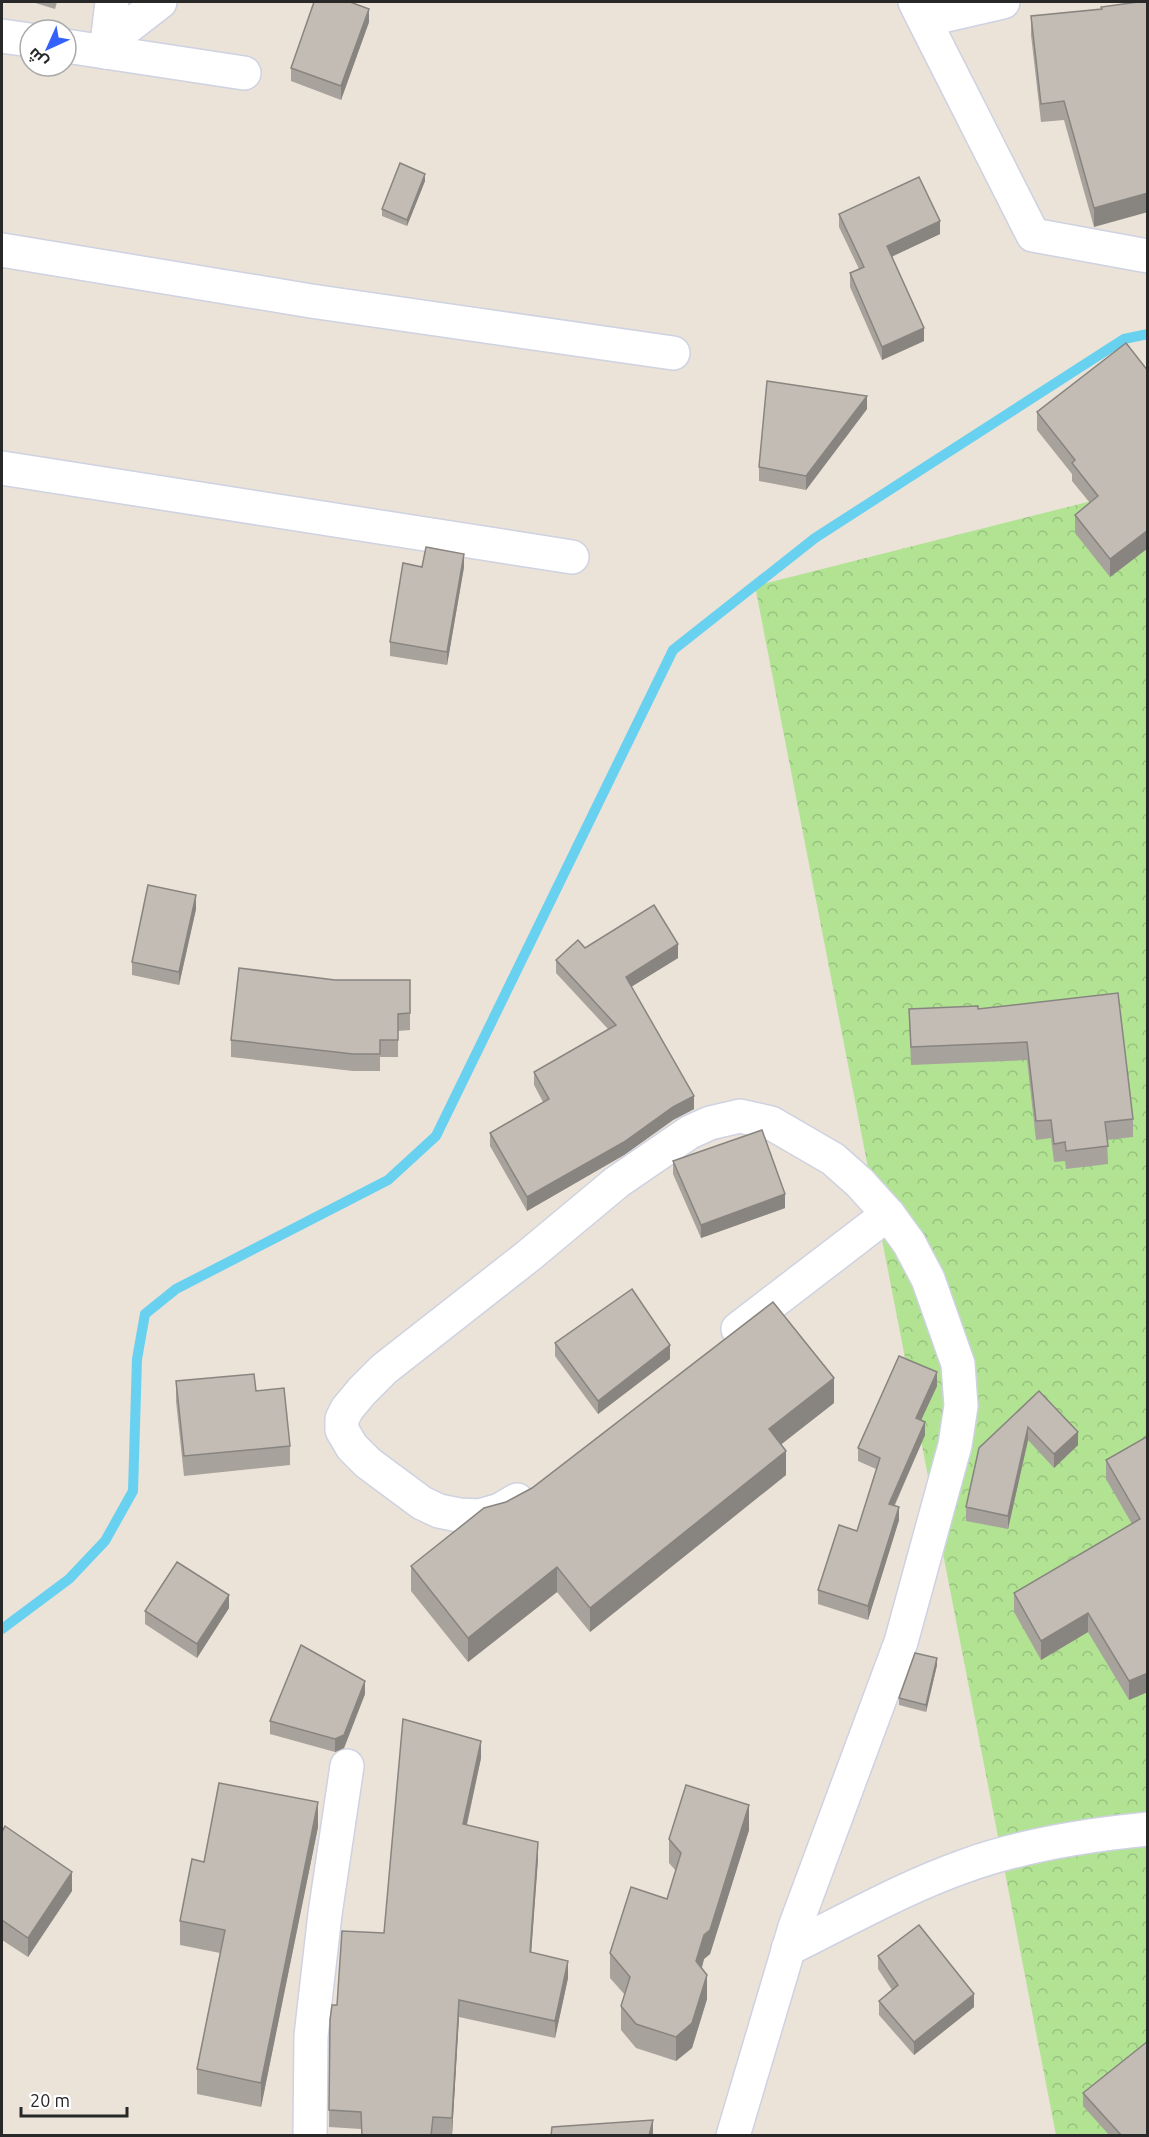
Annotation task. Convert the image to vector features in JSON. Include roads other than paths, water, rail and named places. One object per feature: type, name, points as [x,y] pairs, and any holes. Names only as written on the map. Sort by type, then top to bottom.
[{"type":"street","points":[[106,48],[112,2]]},
{"type":"street","points":[[106,48],[160,2]]},
{"type":"street","points":[[1003,2],[920,11],[1033,235],[1148,256]]},
{"type":"street","points":[[2,36],[18,38]]},
{"type":"street","points":[[78,47],[106,48],[244,73]]},
{"type":"street","points":[[2,250],[323,303],[673,353]]},
{"type":"street","points":[[2,468],[572,557]]},
{"type":"street","points":[[540,1483],[521,1498],[500,1510],[479,1516],[439,1511],[414,1498],[360,1455],[352,1447],[342,1430],[342,1419],[362,1391],[384,1369],[527,1257],[617,1182],[690,1132],[710,1123],[740,1116],[771,1123],[833,1159],[860,1183],[888,1214],[909,1243],[923,1270],[958,1364],[961,1406],[955,1445],[900,1642],[788,1949],[733,2136]]},
{"type":"street","points":[[718,1345],[888,1214]]},
{"type":"street","points":[[310,2136],[311,2037],[325,1914],[347,1766]]},
{"type":"street","points":[[788,1949],[927,1881],[965,1866],[1052,1842],[1148,1829]]},
{"type":"waterway","points":[[2,1629],[69,1579],[105,1541],[133,1491],[137,1359],[145,1314],[176,1289],[388,1180],[436,1136],[673,650],[815,538],[1124,339],[1148,334]]}]
